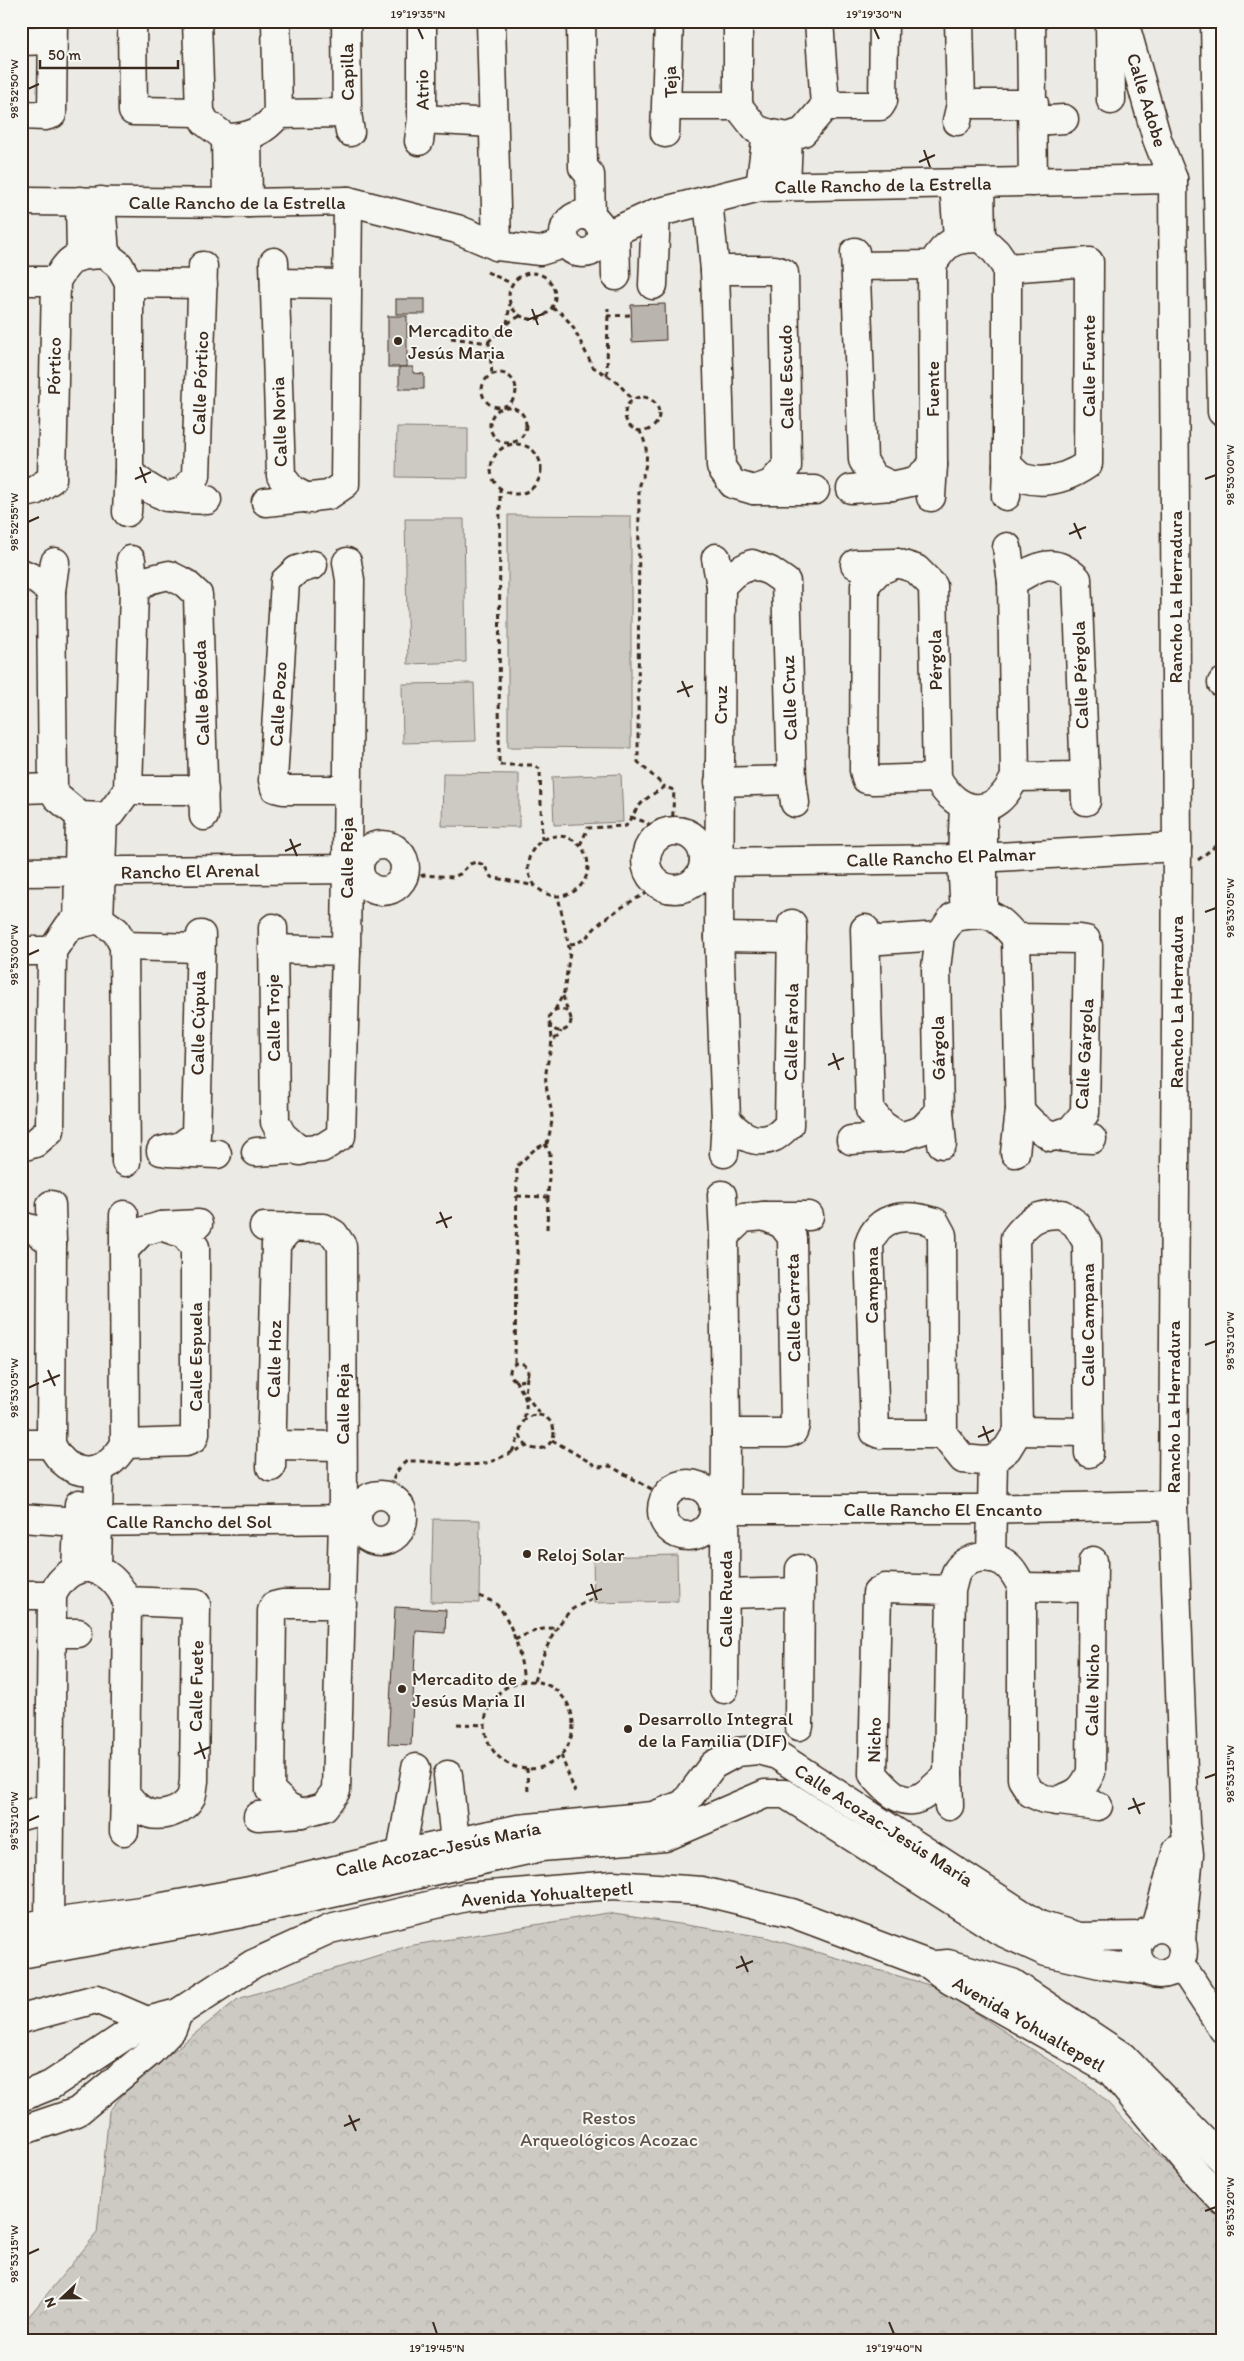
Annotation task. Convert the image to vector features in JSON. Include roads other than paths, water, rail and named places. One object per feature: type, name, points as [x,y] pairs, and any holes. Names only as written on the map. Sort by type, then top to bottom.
[{"type":"street","points":[[132,21],[133,111],[200,112]]},
{"type":"street","points":[[197,21],[200,112],[205,122],[237,137],[270,124],[278,114],[276,21]]},
{"type":"street","name":"Capilla","points":[[278,114],[349,122],[346,21]]},
{"type":"street","name":"Atrio","points":[[422,21],[420,130],[492,123]]},
{"type":"street","points":[[491,21],[492,123],[497,246]]},
{"type":"street","points":[[581,21],[582,167],[574,176],[589,230],[616,276]]},
{"type":"street","name":"Teja","points":[[670,21],[668,106],[738,106]]},
{"type":"street","points":[[738,21],[738,106],[756,129],[777,135],[803,132],[824,106],[819,21]]},
{"type":"street","points":[[824,106],[880,106],[883,101],[884,21]]},
{"type":"street","points":[[959,21],[959,113],[1034,112],[1064,119]]},
{"type":"street","points":[[1031,21],[1034,112],[1033,182]]},
{"type":"street","name":"Calle Adobe","points":[[1110,21],[1111,100]]},
{"type":"street","name":"Calle Adobe","points":[[1124,21],[1158,138],[1173,179]]},
{"type":"street","points":[[1215,21],[1220,134],[1222,412]]},
{"type":"street","points":[[21,41],[52,31],[52,114],[45,116],[21,115]]},
{"type":"street","points":[[665,132],[668,106]]},
{"type":"street","points":[[773,187],[777,135]]},
{"type":"street","points":[[237,137],[238,203]]},
{"type":"street","name":"Calle Rancho de la Estrella","points":[[21,201],[348,202],[457,229],[497,246],[540,251],[589,230],[708,200],[773,187],[1173,179]]},
{"type":"street","name":"Rancho La Herradura","points":[[1173,179],[1177,847],[1173,1505],[1185,1824],[1189,1854],[1181,1940]]},
{"type":"street","points":[[967,183],[969,238]]},
{"type":"street","points":[[708,200],[715,270],[721,468],[719,498]]},
{"type":"street","points":[[90,201],[93,254]]},
{"type":"street","points":[[266,502],[309,499],[329,495],[345,484],[337,426],[347,284],[348,202]]},
{"type":"street","points":[[653,285],[656,214]]},
{"type":"street","points":[[892,486],[873,477],[863,460],[856,259],[932,265],[939,253],[969,238]]},
{"type":"street","points":[[969,238],[996,252],[1007,268],[1008,465],[1006,496]]},
{"type":"street","points":[[21,281],[56,281],[66,263],[93,254],[119,265],[129,282],[119,313],[157,456],[145,487],[166,497],[207,500]]},
{"type":"street","name":"Calle Fuente","points":[[1007,268],[1089,262],[1088,464],[1072,474],[1050,481],[1022,478],[1008,465]]},
{"type":"street","name":"Fuente","points":[[932,265],[933,465]]},
{"type":"street","name":"Calle Escudo","points":[[715,270],[775,270],[784,273],[787,466],[771,484],[754,490]]},
{"type":"street","name":"Calle Noria","points":[[309,499],[292,490],[281,476],[285,425],[274,272],[347,284]]},
{"type":"street","name":"Calle Pórtico","points":[[129,282],[203,275],[157,456],[196,476],[184,491],[166,497]]},
{"type":"street","name":"Pórtico","points":[[21,494],[34,491],[48,473],[66,311],[56,281]]},
{"type":"street","points":[[127,512],[157,456]]},
{"type":"street","points":[[850,489],[892,486],[915,481],[933,465]]},
{"type":"street","points":[[931,497],[933,465]]},
{"type":"street","points":[[721,468],[733,484],[754,490],[814,490]]},
{"type":"street","points":[[1050,481],[1099,480]]},
{"type":"street","points":[[897,563],[878,571],[865,585],[864,770],[866,779],[938,778],[952,799],[973,808],[999,801],[1009,790],[1015,777],[1012,582],[1007,547]]},
{"type":"street","points":[[716,558],[721,586]]},
{"type":"street","points":[[128,790],[120,759],[134,591],[131,560]]},
{"type":"street","points":[[54,562],[51,590],[44,620],[63,761],[53,788],[57,797],[92,816],[111,812],[128,790]]},
{"type":"street","points":[[855,564],[897,563]]},
{"type":"street","name":"Pérgola","points":[[897,563],[932,574],[938,778]]},
{"type":"street","points":[[1012,582],[1033,570],[1052,564],[1066,568],[1094,566]]},
{"type":"street","points":[[281,565],[313,565]]},
{"type":"street","name":"Calle Reja","points":[[300,1151],[322,1148],[341,1136],[334,1082],[353,869],[346,790],[349,571],[313,565]]},
{"type":"street","name":"Calle Pozo","points":[[313,565],[297,570],[285,581],[275,788],[283,790],[346,790]]},
{"type":"street","points":[[721,586],[733,574],[761,567],[797,567]]},
{"type":"street","name":"Calle Cruz","points":[[719,782],[793,792],[786,582],[761,567]]},
{"type":"street","name":"Calle Pérgola","points":[[1015,777],[1085,789],[1077,579],[1066,568]]},
{"type":"street","points":[[21,573],[37,580],[51,590]]},
{"type":"street","name":"Calle Bóveda","points":[[134,591],[148,580],[168,575],[184,583],[198,595],[204,790]]},
{"type":"street","name":"Cruz","points":[[712,861],[719,782],[721,586]]},
{"type":"street","points":[[21,789],[53,788]]},
{"type":"street","points":[[128,790],[204,790],[204,816]]},
{"type":"street","points":[[973,808],[974,914]]},
{"type":"street","points":[[89,921],[92,816]]},
{"type":"street","points":[[712,861],[691,885],[681,889],[671,889],[662,886],[654,880],[646,863],[647,854],[663,837],[682,832],[697,841],[712,861],[731,1070],[724,1153]]},
{"type":"street","points":[[353,869],[369,849],[384,845],[392,847],[403,857],[405,872],[403,879]]},
{"type":"street","name":"Calle Rancho El Palmar","points":[[712,861],[972,858],[1177,847]]},
{"type":"street","name":"Rancho El Arenal","points":[[21,872],[353,869]]},
{"type":"street","points":[[900,1137],[882,1125],[870,1110],[866,935],[940,936],[953,917],[974,914],[994,916],[1009,955],[1020,1110],[1015,1153]]},
{"type":"street","points":[[52,951],[69,926],[89,921],[116,931],[124,946],[116,980],[133,1109],[127,1135],[126,1162]]},
{"type":"street","name":"Calle Farola","points":[[719,937],[792,931],[784,1071],[789,1125],[774,1137],[755,1139],[738,1134],[726,1119]]},
{"type":"street","name":"Gárgola","points":[[939,1112],[945,967],[940,936]]},
{"type":"street","name":"Calle Troje","points":[[300,1151],[282,1135],[275,1122],[284,1077],[273,938],[346,951]]},
{"type":"street","name":"Calle Gárgola","points":[[1009,955],[1080,938],[1086,940],[1085,1113],[1071,1130],[1051,1137]]},
{"type":"street","name":"Calle Cúpula","points":[[124,946],[200,942],[190,1108],[196,1135],[181,1146],[161,1151]]},
{"type":"street","points":[[21,951],[52,951]]},
{"type":"street","points":[[21,1147],[35,1143],[45,1125],[61,982],[52,951]]},
{"type":"street","points":[[1020,1110],[1032,1126],[1051,1137],[1092,1139]]},
{"type":"street","points":[[852,1140],[900,1137],[922,1130],[939,1112]]},
{"type":"street","points":[[939,1112],[942,1144]]},
{"type":"street","points":[[127,1135],[143,1146],[161,1151],[217,1154]]},
{"type":"street","points":[[256,1152],[300,1151]]},
{"type":"street","points":[[722,1195],[726,1433]]},
{"type":"street","points":[[51,1205],[52,1243],[44,1270],[50,1444],[64,1464],[90,1471],[119,1454],[124,1444],[130,1263],[124,1215]]},
{"type":"street","points":[[863,1213],[920,1218],[935,1222],[942,1235],[943,1434],[963,1458],[983,1461],[1008,1449],[1018,1432]]},
{"type":"street","name":"Calle Campana","points":[[1062,1214],[1076,1224],[1087,1242],[1089,1443],[1018,1432],[1013,1226],[1038,1216],[1062,1214]]},
{"type":"street","name":"Calle Carreta","points":[[726,1433],[793,1431],[792,1237],[782,1224],[764,1216]]},
{"type":"street","points":[[724,1236],[743,1218],[809,1216]]},
{"type":"street","name":"Campana","points":[[901,1217],[885,1222],[874,1231],[869,1244],[875,1432],[880,1434],[943,1434]]},
{"type":"street","points":[[130,1263],[141,1232],[161,1226],[198,1224]]},
{"type":"street","points":[[21,1226],[40,1233],[52,1243]]},
{"type":"street","name":"Calle Espuela","points":[[124,1444],[186,1442],[193,1440],[188,1269],[195,1247],[184,1234],[161,1226]]},
{"type":"street","points":[[264,1227],[300,1227]]},
{"type":"street","name":"Calle Reja","points":[[258,1816],[302,1813],[324,1807],[336,1791],[328,1771],[350,1520],[342,1446],[342,1246],[334,1234],[324,1228],[300,1227]]},
{"type":"street","name":"Calle Hoz","points":[[300,1227],[276,1244],[272,1456],[342,1446]]},
{"type":"street","name":"Calle Rueda","points":[[724,1689],[725,1594],[719,1509],[726,1433]]},
{"type":"street","points":[[21,1444],[50,1444]]},
{"type":"street","points":[[983,1461],[983,1558]]},
{"type":"street","points":[[86,1570],[90,1471]]},
{"type":"street","points":[[680,1486],[697,1486],[711,1498],[719,1509],[707,1528],[701,1533],[685,1536],[671,1530],[666,1523],[663,1506],[666,1497],[680,1486]]},
{"type":"street","points":[[382,1496],[389,1497],[400,1508],[403,1515],[399,1531],[394,1537],[379,1542],[371,1540],[350,1520],[368,1498],[382,1496]]},
{"type":"street","name":"Calle Rancho El Encanto","points":[[719,1509],[982,1509],[1173,1505]]},
{"type":"street","name":"Calle Rancho del Sol","points":[[21,1518],[88,1522],[350,1520]]},
{"type":"street","points":[[949,1806],[951,1590],[956,1572],[983,1558],[1003,1561],[1012,1570],[1022,1587],[1023,1811]]},
{"type":"street","name":"Calle Nicho","points":[[1056,1801],[1073,1795],[1084,1787],[1090,1772],[1093,1561]]},
{"type":"street","points":[[52,1595],[65,1576],[86,1570],[106,1574],[120,1586],[127,1601],[117,1634],[131,1781],[124,1831]]},
{"type":"street","points":[[725,1594],[800,1580],[799,1726]]},
{"type":"street","points":[[1022,1587],[1093,1588]]},
{"type":"street","name":"Nicho","points":[[948,1774],[931,1792],[918,1800],[905,1801],[888,1792],[873,1774],[877,1593],[885,1588],[951,1590]]},
{"type":"street","points":[[21,1595],[52,1595]]},
{"type":"street","points":[[49,1924],[50,1808],[40,1776],[65,1633],[52,1595]]},
{"type":"street","name":"Calle Fuete","points":[[127,1601],[196,1604],[186,1767],[191,1796],[184,1806],[165,1814]]},
{"type":"street","points":[[302,1813],[288,1807],[270,1790],[278,1774],[272,1611],[274,1606],[342,1604]]},
{"type":"street","name":"Calle Acozac-Jesús María","points":[[21,1927],[237,1914],[402,1865],[455,1842],[518,1828],[653,1816],[684,1804],[712,1765],[737,1752],[758,1750],[776,1755],[1039,1925],[1079,1936],[1149,1932]]},
{"type":"street","points":[[402,1865],[416,1768]]},
{"type":"street","points":[[448,1775],[455,1842]]},
{"type":"street","points":[[1022,1779],[1031,1793],[1044,1799],[1098,1806]]},
{"type":"street","points":[[131,1781],[144,1812],[200,1820]]},
{"type":"street","name":"Calle Acozac-Jesús María","points":[[402,1865],[541,1847],[665,1837],[765,1794],[785,1794],[1000,1931],[1046,1952],[1104,1965],[1161,1970]]},
{"type":"street","points":[[834,1826],[849,1802]]},
{"type":"street","points":[[21,1816],[50,1808]]},
{"type":"street","name":"Rancho La Herradura","points":[[1149,1932],[1185,1824]]},
{"type":"street","name":"Avenida Yohualtepetl","points":[[21,2097],[51,2085],[92,2060],[147,2021],[178,2013],[254,1964],[330,1929],[466,1897],[614,1885],[702,1891],[792,1913],[930,1965],[950,1980],[1117,2064],[1223,2160]]},
{"type":"street","name":"Calle Acozac-Jesús María","points":[[21,1954],[142,1921]]},
{"type":"street","points":[[1161,1970],[1182,1959],[1184,1951],[1181,1940],[1176,1933],[1166,1928],[1149,1932],[1137,1952],[1139,1960],[1161,1970],[1187,1974],[1223,2029]]},
{"type":"street","points":[[21,2019],[96,1998],[147,2021]]},
{"type":"street","name":"Avenida Yohualtepetl","points":[[21,2131],[77,2112],[150,2052],[172,2029],[178,2013]]},
{"type":"street","points":[[92,2060],[112,2083]]},
{"type":"street","name":"Avenida Yohualtepetl","points":[[1117,2064],[1198,2175],[1223,2201]]},
{"type":"place","name":"Mercadito de Jesús Maria","points":[[398,341]]},
{"type":"place","name":"Reloj Solar","points":[[527,1554]]},
{"type":"place","name":"Mercadito de Jesús Maria II","points":[[402,1689]]},
{"type":"place","name":"Desarrollo Integral de la Familia (DIF)","points":[[628,1729]]},
{"type":"park label","name":"Restos Arqueológicos Acozac","points":[[609,2128]]}]
